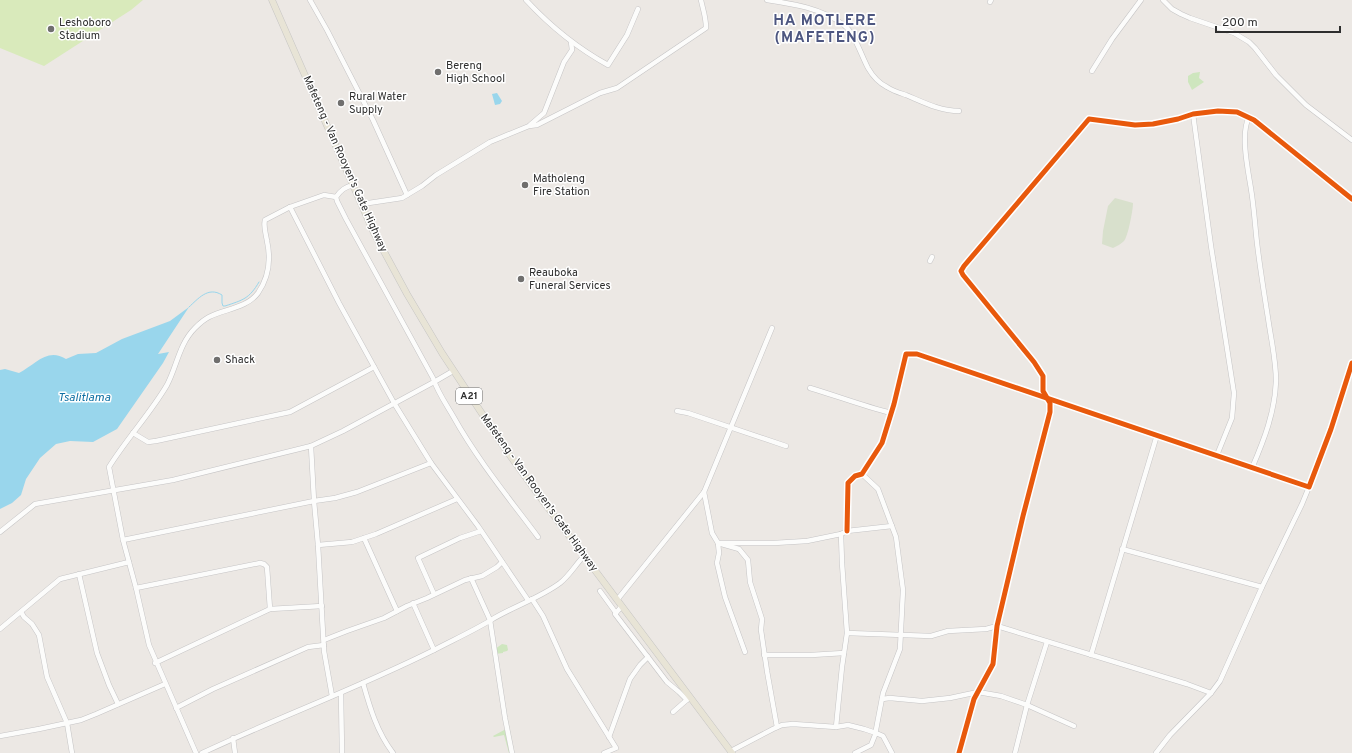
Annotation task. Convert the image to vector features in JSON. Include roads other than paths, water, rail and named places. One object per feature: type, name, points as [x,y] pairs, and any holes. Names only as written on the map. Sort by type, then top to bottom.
[{"type":"main road","name":"Mafeteng - Van Rooyen's Gate Highway","points":[[272,0],[374,234],[407,294],[453,371],[506,450],[622,606],[688,699],[731,752]]},
{"type":"street","points":[[310,0],[373,120],[407,195]]},
{"type":"street","points":[[526,0],[542,18],[571,42],[608,66],[627,35],[638,9]]},
{"type":"street","points":[[362,204],[402,198],[490,142],[529,126],[536,125],[600,93],[617,88],[706,28],[706,18],[703,12],[702,0]]},
{"type":"street","points":[[767,0],[798,5],[823,12],[850,31],[865,59],[868,68],[886,87],[935,107],[959,111]]},
{"type":"street","points":[[1092,71],[1112,39],[1141,0]]},
{"type":"street","points":[[1163,0],[1172,9],[1185,16],[1234,33],[1249,42],[1276,74],[1311,110],[1352,140]]},
{"type":"street","points":[[529,126],[544,113],[564,62],[572,50],[571,42]]},
{"type":"street","points":[[960,753],[974,699],[993,664],[997,626],[1022,516],[1050,412],[1050,403],[1043,391],[1043,376],[1034,362],[963,275],[962,271],[1089,119],[1136,125],[1178,119],[1193,114],[1218,111],[1237,112],[1249,117],[1266,129],[1352,199]]},
{"type":"street","points":[[1193,114],[1212,253],[1234,393],[1232,418],[1217,455]]},
{"type":"street","points":[[1249,117],[1246,122],[1246,158],[1273,346],[1276,380],[1275,396],[1266,434],[1252,468]]},
{"type":"street","points":[[336,197],[346,186],[353,185]]},
{"type":"street","points":[[196,753],[148,646],[136,588],[123,540],[109,467],[167,384],[185,340],[195,328],[208,317],[248,303],[258,293],[269,266],[270,254],[264,222],[270,217],[290,207],[324,196],[336,197]]},
{"type":"street","points":[[336,197],[346,219],[468,443],[538,537]]},
{"type":"street","points":[[290,207],[339,304],[394,403],[430,463],[543,616],[567,669],[616,748],[614,751],[604,753]]},
{"type":"street","points":[[617,600],[704,492],[772,328]]},
{"type":"street","points":[[847,531],[848,483],[855,476],[862,474],[882,443],[894,404],[906,354],[917,354],[1309,487]]},
{"type":"street","points":[[1156,753],[1170,735],[1211,693],[1220,681],[1262,587],[1302,504],[1331,429],[1352,363]]},
{"type":"street","points":[[133,433],[148,442],[156,442],[290,412],[374,367]]},
{"type":"street","points":[[0,532],[35,504],[173,480],[311,446],[343,431],[453,371]]},
{"type":"street","points":[[810,388],[866,407],[891,413]]},
{"type":"street","points":[[677,411],[688,413],[786,446]]},
{"type":"street","points":[[1091,655],[1157,435]]},
{"type":"street","points":[[311,446],[324,643],[332,696]]},
{"type":"street","points":[[123,540],[335,498],[357,492],[430,463]]},
{"type":"street","points":[[855,753],[871,745],[876,732],[882,699],[900,649],[903,590],[896,537],[878,489],[862,474]]},
{"type":"street","points":[[704,492],[712,533],[718,543],[719,553],[717,563],[725,597],[745,652]]},
{"type":"street","points":[[318,545],[352,542],[457,499]]},
{"type":"street","points":[[718,543],[774,543],[807,541],[841,534],[847,531],[892,526]]},
{"type":"street","points":[[434,594],[418,558],[460,538],[481,531]]},
{"type":"street","points":[[836,727],[847,633],[841,534]]},
{"type":"street","points":[[364,538],[397,611]]},
{"type":"street","points":[[718,543],[739,549],[748,560],[750,582],[762,618],[761,630],[764,656],[777,727]]},
{"type":"street","points":[[1122,549],[1262,587]]},
{"type":"street","points":[[202,753],[233,738],[341,693],[434,650],[560,583],[584,556]]},
{"type":"street","points":[[0,629],[60,579],[129,562]]},
{"type":"street","points":[[176,708],[213,689],[308,647],[324,643],[347,631],[384,618],[413,603],[465,580],[482,576],[502,562]]},
{"type":"street","points":[[136,588],[260,563],[267,567],[270,609]]},
{"type":"street","points":[[79,574],[97,653],[118,704]]},
{"type":"street","points":[[471,578],[490,620],[512,753]]},
{"type":"street","points":[[600,591],[616,613],[615,614],[667,682],[688,699],[673,712]]},
{"type":"street","points":[[413,603],[434,650]]},
{"type":"street","points":[[155,662],[270,609],[322,606]]},
{"type":"street","points":[[616,613],[622,606]]},
{"type":"street","points":[[21,612],[32,624],[39,635],[47,677],[68,723],[72,753]]},
{"type":"street","points":[[847,633],[931,636],[948,630],[986,629],[997,626],[1187,684],[1211,693]]},
{"type":"street","points":[[1015,753],[1027,705],[1047,642]]},
{"type":"street","points":[[764,656],[844,653]]},
{"type":"street","points":[[609,737],[630,679],[633,673],[648,657]]},
{"type":"street","points":[[363,683],[374,722],[385,743],[393,753]]},
{"type":"street","points":[[0,736],[68,723],[96,714],[165,684]]},
{"type":"street","points":[[882,699],[890,698],[922,701],[950,698],[978,692],[1001,696],[1027,705],[1074,726]]},
{"type":"street","points":[[341,693],[342,753]]},
{"type":"street","points":[[731,752],[777,727],[793,724],[836,727],[848,725],[876,732],[883,736],[892,753]]},
{"type":"street","points":[[233,738],[235,753]]},
{"type":"water","points":[[497,93],[502,101],[500,104],[495,105],[492,94]]},
{"type":"water","name":"Tsalitlama","points":[[189,307],[158,354],[169,352],[163,363],[117,429],[93,442],[70,441],[56,444],[40,458],[26,479],[21,495],[12,503],[0,509],[0,370],[5,369],[19,373],[41,358],[47,356],[53,355],[66,359],[78,354],[96,353],[122,339],[170,321]]},
{"type":"waterway","points":[[189,307],[200,297],[212,292],[222,295],[222,303],[223,306],[225,306],[245,298],[252,292],[259,282]]},
{"type":"place","name":"Leshoboro Stadium","points":[[51,29]]},
{"type":"place","name":"Bereng High School","points":[[438,72]]},
{"type":"place","name":"Rural Water Supply","points":[[341,103]]},
{"type":"place","name":"Matholeng Fire Station","points":[[525,185]]},
{"type":"place","name":"Reauboka Funeral Services","points":[[521,279]]},
{"type":"place","name":"Shack","points":[[217,360]]},
{"type":"district","name":"HA MOTLERE (MAFETENG)","points":[[825,30]]}]
